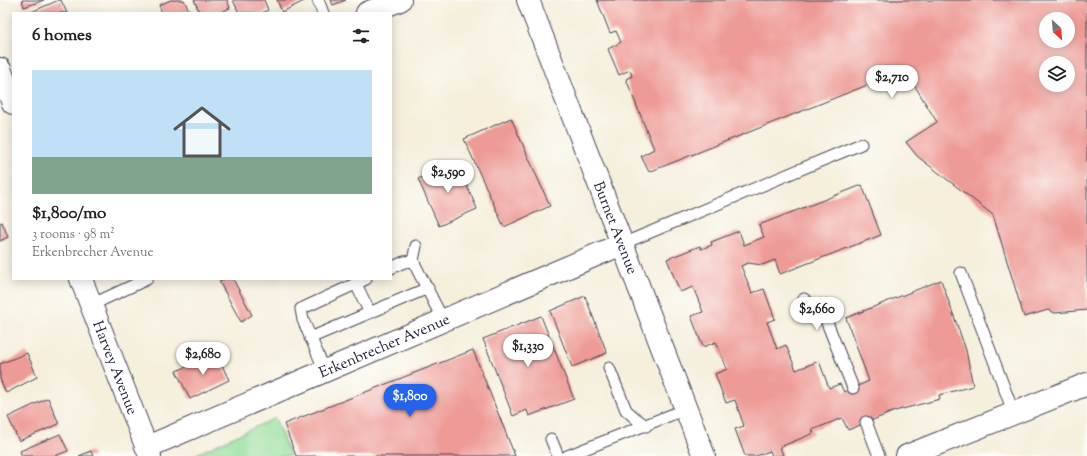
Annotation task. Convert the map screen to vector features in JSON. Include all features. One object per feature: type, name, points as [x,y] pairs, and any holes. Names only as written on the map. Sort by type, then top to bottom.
[{"type":"street","points":[[370,12],[400,0]]},
{"type":"street","name":"Burnet Avenue","points":[[528,0],[704,456]]},
{"type":"street","points":[[0,69],[12,100]]},
{"type":"street","name":"Erkenbrecher Avenue","points":[[148,451],[325,371],[622,244]]},
{"type":"street","name":"Harvey Avenue","points":[[81,280],[148,451]]},
{"type":"street","points":[[907,456],[1087,384]]},
{"type":"lane","points":[[318,0],[323,12]]},
{"type":"lane","points":[[622,244],[861,144]]},
{"type":"lane","points":[[416,246],[413,261],[443,320]]},
{"type":"lane","points":[[392,268],[404,262],[413,261]]},
{"type":"lane","points":[[961,272],[1014,414]]},
{"type":"lane","points":[[91,305],[145,280]]},
{"type":"lane","points":[[325,371],[302,320],[301,309],[364,280]]},
{"type":"lane","points":[[356,284],[370,313]]},
{"type":"lane","points":[[310,338],[428,288]]},
{"type":"lane","points":[[804,298],[824,315],[853,388]]},
{"type":"lane","points":[[609,368],[626,410],[646,426]]},
{"type":"lane","points":[[567,456],[686,409]]},
{"type":"lane","points":[[866,422],[879,456]]},
{"type":"lane","points":[[551,439],[558,456]]},
{"type":"green space","points":[[275,418],[290,456],[192,456]]},
{"type":"building","points":[[22,0],[44,0],[24,7]]},
{"type":"building","points":[[61,0],[67,12],[31,12]]},
{"type":"building","points":[[171,0],[184,0],[190,12],[162,12],[159,5]]},
{"type":"building","points":[[194,0],[227,0],[230,8],[221,12],[200,12]]},
{"type":"building","points":[[233,0],[264,0],[268,10],[264,12],[239,12]]},
{"type":"building","points":[[277,0],[306,0],[282,12]]},
{"type":"building","points":[[331,0],[346,0],[333,5]]},
{"type":"building","points":[[597,0],[1087,0],[1087,310],[1055,313],[1048,310],[1024,317],[993,215],[917,156],[906,142],[937,122],[905,70],[649,172],[641,156],[654,149],[626,79],[632,76],[630,70],[619,75],[608,49],[621,42],[616,31],[610,33]]},
{"type":"building","points":[[511,118],[550,206],[504,227],[464,139]]},
{"type":"building","points":[[457,162],[477,209],[439,226],[418,179]]},
{"type":"building","points":[[862,185],[881,235],[780,274],[775,260],[762,265],[748,263],[741,266],[752,293],[764,289],[775,319],[767,322],[777,349],[786,345],[796,370],[819,361],[829,388],[840,384],[844,392],[869,381],[846,318],[941,280],[966,350],[973,386],[939,395],[940,399],[895,411],[848,430],[842,418],[812,430],[814,433],[780,447],[783,455],[772,456],[770,451],[756,456],[745,456],[735,429],[744,426],[735,400],[726,403],[715,374],[727,369],[716,342],[703,347],[691,316],[703,312],[693,287],[680,292],[667,259],[700,246],[701,249],[712,245],[711,242],[739,231],[744,245],[764,237],[759,225]]},
{"type":"building","points":[[2,222],[8,237],[0,241],[0,223]]},
{"type":"building","points":[[234,280],[252,315],[241,322],[219,281]]},
{"type":"building","points":[[585,296],[607,353],[572,367],[550,311]]},
{"type":"building","points":[[541,316],[574,399],[529,416],[527,410],[513,416],[483,339]]},
{"type":"building","points":[[473,350],[515,456],[296,456],[284,424]]},
{"type":"building","points":[[27,353],[37,377],[6,393],[0,379],[0,364]]},
{"type":"building","points":[[217,355],[229,380],[190,399],[176,371]]},
{"type":"building","points":[[48,398],[59,424],[19,441],[8,417]]},
{"type":"building","points":[[60,434],[68,451],[55,456],[22,456],[20,451]]},
{"type":"building","points":[[91,451],[93,456],[79,456]]}]
